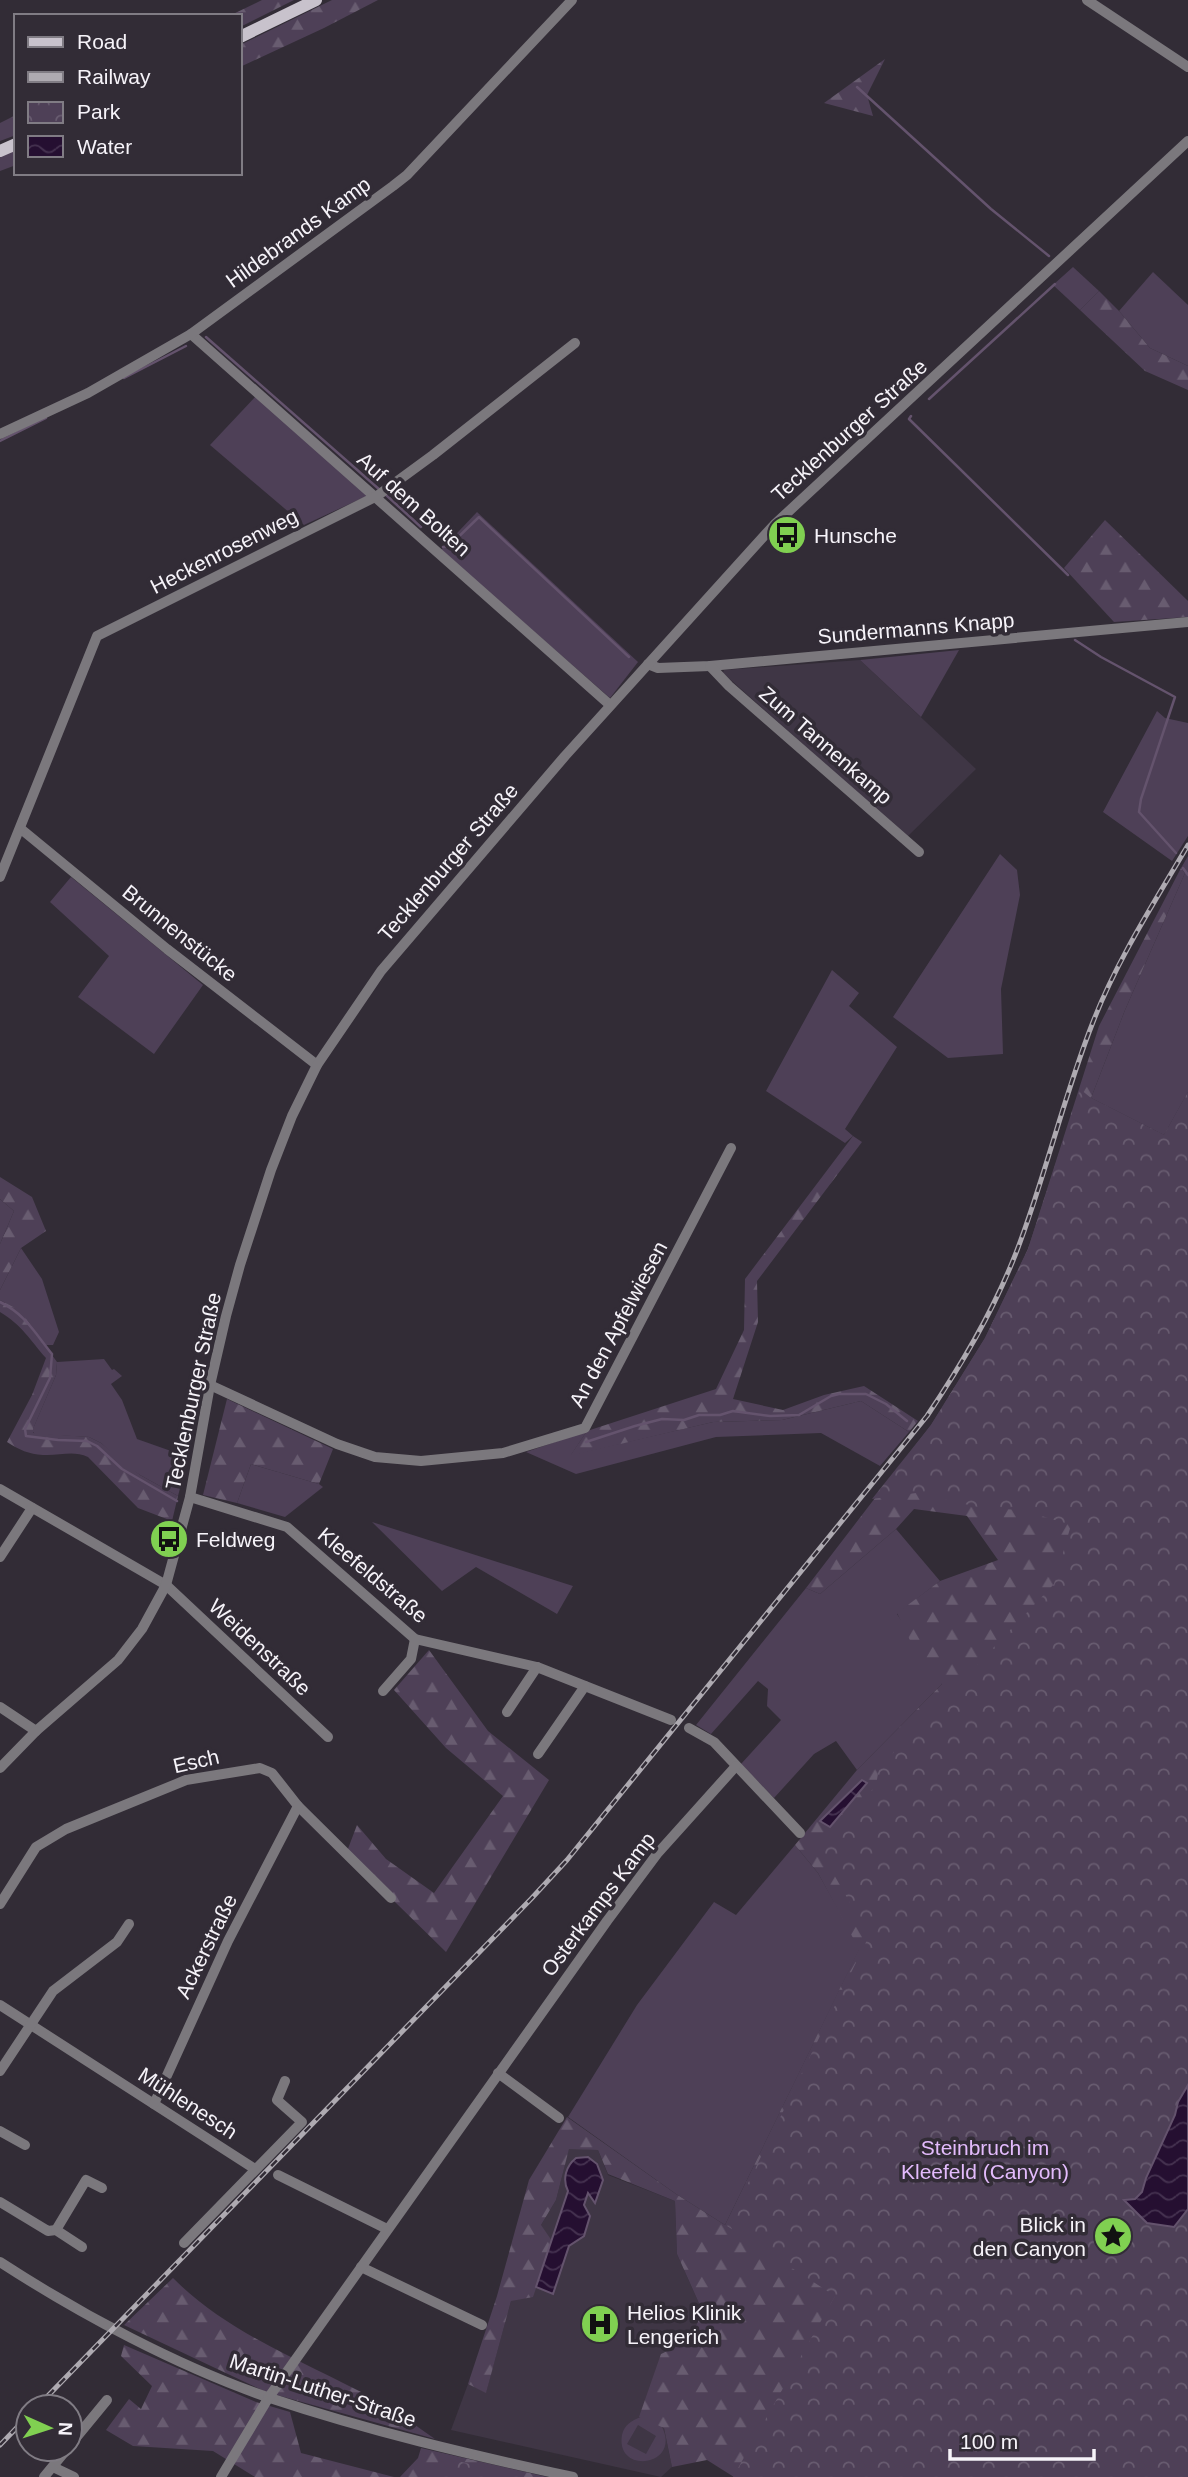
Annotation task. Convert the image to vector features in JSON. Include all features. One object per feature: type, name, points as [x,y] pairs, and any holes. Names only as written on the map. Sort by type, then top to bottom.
[{"type":"main road","points":[[242,36],[316,0]]},
{"type":"street","name":"Hildebrands Kamp","points":[[0,434],[88,393],[191,334],[407,175],[572,0]]},
{"type":"street","points":[[1088,0],[1188,67]]},
{"type":"street","name":"Tecklenburger Straße","points":[[0,1768],[36,1731],[118,1660],[142,1629],[166,1585],[190,1497],[210,1385],[240,1265],[267,1182],[292,1116],[317,1065],[381,971],[610,705],[774,525],[1188,141]]},
{"type":"street","name":"Auf dem Bolten","points":[[191,334],[610,705]]},
{"type":"street","name":"Heckenrosenweg","points":[[0,877],[97,636],[377,496],[575,343]]},
{"type":"street","name":"Sundermanns Knapp","points":[[648,664],[658,668],[710,666],[1188,622]]},
{"type":"street","name":"Zum Tannenkamp","points":[[710,666],[729,686],[919,852]]},
{"type":"street","name":"Brunnenstücke","points":[[21,829],[317,1065]]},
{"type":"street","name":"An den Apfelwiesen","points":[[210,1385],[337,1444],[375,1457],[421,1461],[503,1453],[585,1428],[731,1148]]},
{"type":"street","name":"Weidenstraße","points":[[0,1489],[166,1585],[328,1737]]},
{"type":"street","name":"Kleefeldstraße","points":[[190,1497],[287,1527],[415,1639],[537,1667],[671,1720]]},
{"type":"street","points":[[0,1557],[32,1508]]},
{"type":"street","points":[[383,1691],[411,1659],[415,1639]]},
{"type":"street","points":[[507,1712],[537,1667]]},
{"type":"street","points":[[538,1754],[585,1686]]},
{"type":"street","points":[[0,1707],[36,1731]]},
{"type":"street","points":[[690,1728],[714,1742],[800,1833]]},
{"type":"street","name":"Osterkamps Kamp","points":[[221,2477],[269,2397],[498,2073],[657,1854],[736,1766]]},
{"type":"street","name":"Esch","points":[[0,1904],[36,1847],[66,1829],[186,1780],[260,1768],[272,1773],[298,1806],[391,1898]]},
{"type":"street","name":"Ackerstraße","points":[[154,2104],[228,1941],[298,1806]]},
{"type":"street","points":[[0,2071],[53,1991],[117,1942],[129,1924]]},
{"type":"street","name":"Mühlenesch","points":[[0,2005],[255,2169]]},
{"type":"street","points":[[498,2073],[559,2118]]},
{"type":"street","points":[[184,2244],[302,2122],[277,2100],[285,2081]]},
{"type":"street","points":[[0,2131],[25,2145]]},
{"type":"street","points":[[278,2175],[387,2229]]},
{"type":"street","points":[[56,2230],[86,2180],[102,2188]]},
{"type":"street","points":[[0,2202],[48,2231],[56,2230],[82,2247]]},
{"type":"street","name":"Martin-Luther-Straße","points":[[0,2262],[161,2352],[269,2397],[447,2450],[573,2477]]},
{"type":"street","points":[[361,2267],[482,2325]]},
{"type":"street","points":[[84,2428],[107,2400]]},
{"type":"street","points":[[44,2477],[56,2463]]},
{"type":"street","points":[[53,2467],[74,2477]]},
{"type":"shaded area","points":[[860,660],[976,769],[907,837],[723,673],[724,670]]},
{"type":"shaded area","name":"Helios Klinik Lengerich","points":[[569,2148],[598,2150],[608,2175],[675,2201],[677,2254],[702,2310],[691,2339],[661,2354],[664,2428],[672,2467],[661,2477],[451,2430],[468,2384],[486,2392],[511,2301],[541,2225],[556,2200]]},
{"type":"green space","points":[[262,0],[294,0],[242,26],[242,14],[233,14]]},
{"type":"green space","points":[[332,0],[378,0],[242,66],[242,44]]},
{"type":"green space","points":[[885,59],[867,95],[873,116],[824,103]]},
{"type":"green space","points":[[14,116],[14,136],[0,141],[0,123]]},
{"type":"green space","points":[[14,150],[14,166],[0,171],[0,156]]},
{"type":"green space","points":[[1073,267],[1099,291],[1080,310],[1053,285]]},
{"type":"green space","points":[[1153,272],[1188,305],[1188,366],[1150,348],[1119,311]]},
{"type":"green space","points":[[1099,291],[1150,348],[1188,366],[1188,390],[1145,371],[1080,310]]},
{"type":"green space","points":[[256,396],[369,495],[304,525],[210,445]]},
{"type":"green space","points":[[477,512],[638,662],[610,698],[441,550]]},
{"type":"green space","points":[[1105,520],[1188,601],[1188,617],[1114,622],[1064,568]]},
{"type":"green space","points":[[959,650],[921,717],[860,660]]},
{"type":"green space","points":[[1157,711],[1165,718],[1188,723],[1188,836],[1172,861],[1103,812]]},
{"type":"green space","points":[[1000,854],[1017,870],[1020,895],[1001,989],[1003,1054],[948,1058],[893,1017]]},
{"type":"green space","points":[[1188,856],[1188,1092],[1164,1135],[1091,1098],[1125,1010],[1185,873],[1181,868]]},
{"type":"green space","name":"Steinbruch im Kleefeld (Canyon)","points":[[1181,868],[1185,873],[1125,1010],[1091,1098],[1164,1135],[1188,1092],[1188,2477],[838,2296],[734,2477],[707,2460],[672,2467],[664,2428],[639,2417],[661,2354],[691,2339],[702,2310],[677,2254],[675,2201],[608,2174],[598,2150],[569,2149],[556,2200],[541,2225],[552,2241],[533,2297],[511,2301],[486,2393],[468,2384],[497,2296],[529,2180],[567,2117],[725,2225],[859,1949],[818,1873],[795,1845],[857,1770],[942,1684],[926,1674],[897,1613],[940,1581],[998,1560],[967,1516],[914,1509],[896,1529],[820,1594],[806,1588],[931,1425],[985,1338],[1028,1249],[1099,1026]]},
{"type":"green space","points":[[71,877],[203,985],[154,1054],[78,997],[109,956],[50,902]]},
{"type":"green space","points":[[832,970],[859,993],[849,1006],[897,1047],[845,1129],[853,1136],[845,1143],[766,1091]]},
{"type":"green space","name":"Steinbruch im Kleefeld (Canyon)","points":[[1080,1089],[1091,1098],[1164,1135],[1188,1092],[1188,2477],[733,2477],[835,2296],[727,2226],[869,1936],[821,1852],[876,1785],[879,1768],[1054,1584],[1071,1525],[1022,1510],[982,1508],[916,1493],[872,1499],[931,1425],[985,1338],[1028,1249]]},
{"type":"green space","points":[[853,1136],[862,1142],[757,1281],[758,1322],[733,1399],[783,1410],[824,1395],[864,1386],[918,1421],[909,1432],[861,1401],[782,1420],[713,1422],[570,1456],[587,1431],[716,1389],[744,1330],[745,1279]]},
{"type":"green space","points":[[0,1177],[32,1197],[46,1231],[21,1248],[0,1290],[0,1244],[14,1211],[0,1199]]},
{"type":"green space","points":[[0,1199],[14,1211],[0,1244]]},
{"type":"green space","points":[[21,1248],[42,1279],[59,1332],[53,1345],[45,1345],[20,1314],[0,1300],[0,1290]]},
{"type":"green space","points":[[0,1300],[24,1316],[57,1362],[56,1375],[33,1433],[89,1437],[101,1443],[140,1475],[178,1496],[172,1521],[138,1508],[88,1457],[77,1454],[33,1454],[7,1442],[32,1395],[46,1358],[20,1328],[0,1312]]},
{"type":"green space","points":[[104,1359],[112,1370],[122,1376],[111,1384],[122,1400],[137,1439],[188,1457],[178,1496],[140,1475],[101,1443],[89,1437],[35,1434],[32,1431],[56,1375],[57,1362]]},
{"type":"green space","points":[[227,1399],[333,1449],[319,1484],[251,1464],[237,1503],[203,1495]]},
{"type":"green space","points":[[861,1401],[909,1432],[880,1466],[821,1433],[716,1437],[576,1474],[526,1452],[587,1431],[571,1455],[713,1422],[782,1420]]},
{"type":"green space","points":[[251,1464],[323,1487],[285,1517],[237,1503]]},
{"type":"green space","points":[[372,1522],[573,1586],[557,1614],[476,1567],[442,1591]]},
{"type":"green space","points":[[896,1529],[940,1581],[897,1614],[942,1684],[857,1770],[836,1741],[814,1754],[774,1798],[741,1764],[781,1720],[767,1706],[768,1689],[758,1681],[711,1734],[696,1725],[806,1588],[820,1594]]},
{"type":"green space","points":[[429,1650],[488,1731],[549,1780],[446,1952],[346,1854],[357,1825],[386,1859],[434,1893],[503,1796],[446,1748],[394,1690]]},
{"type":"green space","points":[[795,1845],[818,1873],[860,1948],[725,2225],[676,2194],[568,2117],[637,2005],[714,1902],[736,1915]]},
{"type":"green space","points":[[173,2278],[195,2298],[243,2331],[384,2404],[435,2439],[266,2392],[124,2325]]},
{"type":"green space","points":[[124,2345],[256,2402],[290,2412],[301,2453],[394,2477],[255,2477],[213,2451],[133,2446],[106,2430],[129,2399],[141,2409],[152,2386],[121,2356]]},
{"type":"green space","points":[[641,2417],[661,2425],[666,2439],[664,2450],[648,2461],[637,2461],[628,2456],[623,2448],[622,2435],[625,2428]],"holes":[[[638,2425],[656,2436],[646,2454],[627,2444]]]},
{"type":"green space","points":[[421,2448],[547,2477],[400,2477],[418,2458]]},
{"type":"green space","points":[[441,2457],[523,2477],[430,2477]]},
{"type":"water","points":[[862,1780],[867,1783],[830,1827],[820,1821]]},
{"type":"water","points":[[1188,2085],[1188,2209],[1174,2227],[1147,2223],[1124,2200],[1135,2199],[1142,2192],[1178,2102]]},
{"type":"water","points":[[588,2157],[597,2164],[603,2180],[595,2203],[588,2193],[584,2205],[590,2216],[584,2236],[569,2246],[553,2294],[536,2287],[568,2191],[565,2182],[567,2169],[576,2158]]},
{"type":"waterway","points":[[857,87],[991,209],[1049,256]]},
{"type":"waterway","points":[[929,399],[1055,284]]},
{"type":"waterway","points":[[206,337],[380,490]]},
{"type":"waterway","points":[[124,378],[186,346]]},
{"type":"waterway","points":[[911,416],[909,419],[1068,575]]},
{"type":"waterway","points":[[0,441],[46,418]]},
{"type":"waterway","points":[[385,494],[421,527]]},
{"type":"waterway","points":[[443,547],[449,546],[479,517],[629,657]]},
{"type":"waterway","points":[[1075,640],[1175,697],[1139,812],[1176,853]]},
{"type":"waterway","points":[[1183,868],[1188,875]]},
{"type":"waterway","points":[[0,1302],[23,1318],[52,1354],[50,1378],[25,1429],[26,1436],[87,1441],[97,1446],[122,1469],[177,1501]]},
{"type":"waterway","points":[[586,1442],[662,1419],[684,1420],[699,1415],[720,1415],[733,1411],[770,1416],[799,1415],[839,1394],[866,1394],[886,1404],[907,1421]]},
{"type":"railway","points":[[51,2393],[567,1860],[927,1416],[964,1357],[997,1296],[1026,1225],[1093,1022],[1113,976],[1188,845]]},
{"type":"railway","points":[[0,2445],[14,2430]]},
{"type":"place","name":"Hunsche","points":[[787,535]]},
{"type":"place","name":"Feldweg","points":[[169,1539]]},
{"type":"place","name":"Blick in den Canyon","points":[[1113,2236]]},
{"type":"place","name":"Helios Klinik Lengerich","points":[[600,2324]]}]
